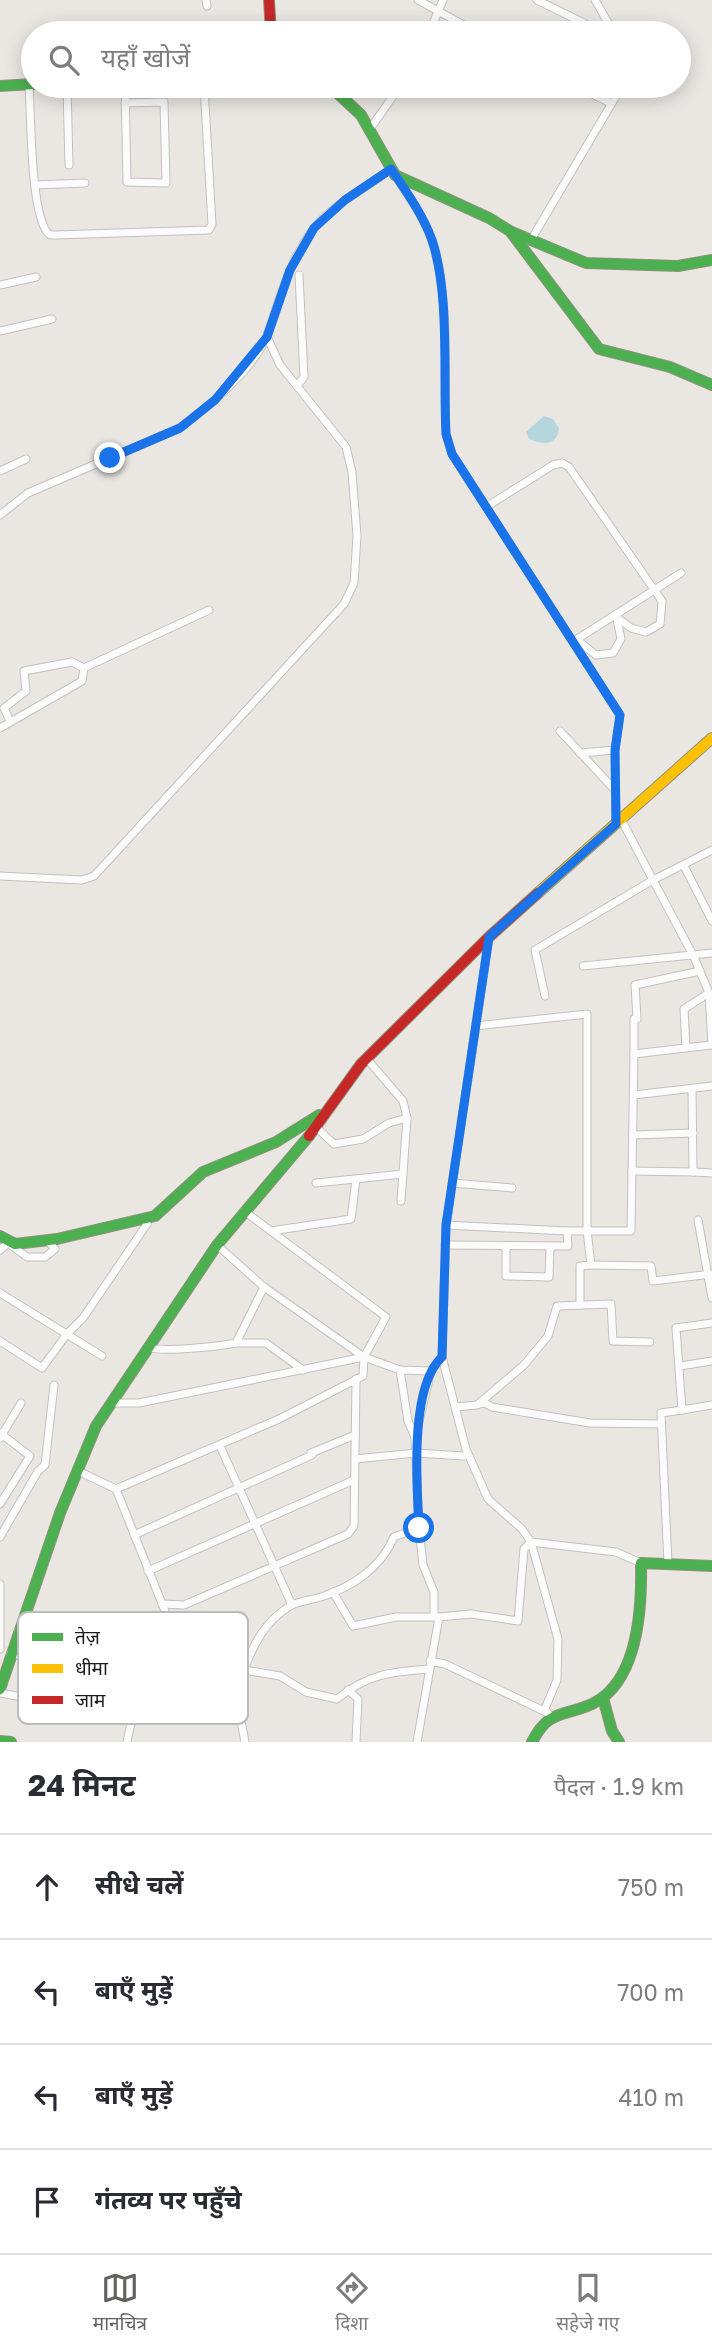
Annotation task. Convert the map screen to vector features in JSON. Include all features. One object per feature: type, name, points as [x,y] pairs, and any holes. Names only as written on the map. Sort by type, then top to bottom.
[{"type":"street","points":[[269,0],[270,21]]},
{"type":"street","points":[[418,0],[456,21]]},
{"type":"street","points":[[435,21],[443,0]]},
{"type":"street","points":[[537,0],[580,21]]},
{"type":"street","points":[[595,0],[607,21]]},
{"type":"street","points":[[0,86],[21,85]]},
{"type":"street","points":[[32,98],[35,185],[44,229],[50,235],[209,230],[212,224],[205,98]]},
{"type":"street","points":[[66,98],[69,165]]},
{"type":"street","points":[[125,98],[125,103],[127,182],[166,183],[164,102],[125,103]]},
{"type":"street","points":[[344,98],[370,129],[426,228],[436,255],[441,294],[449,445],[458,467],[576,641],[620,715],[615,750],[614,789],[618,822],[694,957],[710,998],[712,1045],[634,1054]]},
{"type":"street","points":[[370,129],[392,98]]},
{"type":"street","points":[[600,98],[611,103]]},
{"type":"street","points":[[531,240],[614,98]]},
{"type":"street","points":[[393,172],[489,218],[510,231],[586,262],[678,267],[712,260]]},
{"type":"street","points":[[0,515],[27,493],[180,428],[215,400],[267,337],[290,270],[314,228],[345,200],[393,172]]},
{"type":"street","points":[[35,185],[85,183]]},
{"type":"street","points":[[510,231],[599,349],[670,367],[712,384]]},
{"type":"street","points":[[298,386],[304,377],[299,275]]},
{"type":"street","points":[[0,285],[36,277]]},
{"type":"street","points":[[0,331],[52,319]]},
{"type":"street","points":[[0,876],[82,880],[94,876],[344,604],[354,583],[357,556],[350,456],[341,438],[274,355],[267,337]]},
{"type":"street","points":[[0,471],[26,460]]},
{"type":"street","points":[[486,507],[553,465],[566,464],[659,596],[662,607],[660,624],[652,630],[646,632],[631,628],[615,616]]},
{"type":"street","points":[[576,641],[681,573]]},
{"type":"street","points":[[84,668],[209,610]]},
{"type":"street","points":[[576,641],[596,655],[613,653],[621,639],[621,629],[615,616]]},
{"type":"street","points":[[10,721],[4,708],[26,691],[24,671],[72,662],[84,668]]},
{"type":"street","points":[[0,727],[82,681],[84,668]]},
{"type":"street","points":[[560,731],[614,789]]},
{"type":"street","points":[[25,1612],[96,1426],[217,1245],[316,1127],[367,1059],[489,937],[712,738]]},
{"type":"street","points":[[580,753],[615,750]]},
{"type":"street","points":[[545,996],[535,950],[653,880],[712,850]]},
{"type":"street","points":[[684,866],[712,921]]},
{"type":"street","points":[[489,937],[446,1225],[442,1357],[466,1449],[488,1499],[522,1529],[531,1542],[558,1639],[557,1680],[548,1712],[532,1742]]},
{"type":"street","points":[[583,966],[694,957],[712,953]]},
{"type":"street","points":[[446,1225],[631,1231],[635,985],[700,971]]},
{"type":"street","points":[[686,1048],[684,1009],[710,998]]},
{"type":"street","points":[[477,1026],[587,1014],[587,1230],[591,1265]]},
{"type":"street","points":[[367,1059],[403,1101],[407,1118],[401,1201]]},
{"type":"street","points":[[634,1095],[712,1086]]},
{"type":"street","points":[[692,1089],[694,1172]]},
{"type":"street","points":[[3,1243],[53,1243],[155,1216],[203,1172],[276,1142],[308,1125],[329,1107]]},
{"type":"street","points":[[316,1127],[334,1144],[363,1139],[389,1123],[407,1118]]},
{"type":"street","points":[[633,1135],[693,1133]]},
{"type":"street","points":[[632,1171],[712,1173]]},
{"type":"street","points":[[316,1183],[403,1174]]},
{"type":"street","points":[[271,1231],[351,1219],[356,1180]]},
{"type":"street","points":[[452,1183],[512,1188]]},
{"type":"street","points":[[116,1489],[220,1446],[363,1376],[364,1357],[386,1317],[244,1211]]},
{"type":"street","points":[[698,1220],[710,1274],[712,1298]]},
{"type":"street","points":[[0,1341],[42,1368],[67,1334],[83,1318],[147,1224]]},
{"type":"street","points":[[445,1245],[568,1246],[567,1231]]},
{"type":"street","points":[[3,1243],[27,1257],[45,1257],[53,1243]]},
{"type":"street","points":[[217,1245],[264,1287],[364,1357],[400,1370],[431,1371]]},
{"type":"street","points":[[506,1246],[506,1276],[549,1277],[550,1247]]},
{"type":"street","points":[[580,1306],[580,1266],[651,1266],[653,1281],[710,1274]]},
{"type":"street","points":[[236,1343],[264,1287]]},
{"type":"street","points":[[1,1296],[102,1356]]},
{"type":"street","points":[[477,1405],[536,1352],[548,1336],[557,1306],[611,1304],[612,1341],[650,1342]]},
{"type":"street","points":[[682,1410],[676,1328],[712,1323]]},
{"type":"street","points":[[149,1347],[156,1351],[169,1351],[236,1343],[266,1343],[303,1370]]},
{"type":"street","points":[[111,1403],[139,1403],[364,1357]]},
{"type":"street","points":[[416,1742],[436,1617],[434,1592],[423,1565],[415,1438],[431,1371],[442,1357]]},
{"type":"street","points":[[680,1366],[712,1361]]},
{"type":"street","points":[[400,1370],[408,1422],[415,1438]]},
{"type":"street","points":[[162,1605],[184,1605],[348,1534],[354,1526],[356,1379]]},
{"type":"street","points":[[0,1537],[38,1471],[45,1465],[54,1385]]},
{"type":"street","points":[[0,1504],[30,1456],[1,1436],[21,1403]]},
{"type":"street","points":[[456,1408],[485,1403],[492,1407],[590,1423],[661,1424]]},
{"type":"street","points":[[668,1563],[661,1413],[712,1405]]},
{"type":"street","points":[[134,1535],[355,1435]]},
{"type":"street","points":[[220,1446],[292,1605]]},
{"type":"street","points":[[355,1460],[416,1453],[464,1456]]},
{"type":"street","points":[[78,1471],[116,1489],[165,1612]]},
{"type":"street","points":[[148,1571],[355,1480]]},
{"type":"street","points":[[0,1483],[10,1488]]},
{"type":"street","points":[[248,1660],[255,1641],[277,1616],[292,1605],[333,1592],[372,1570],[387,1554],[394,1537],[419,1528]]},
{"type":"street","points":[[531,1542],[616,1552],[641,1563],[712,1566]]},
{"type":"street","points":[[333,1592],[353,1626],[396,1617],[471,1614],[518,1621],[524,1549],[531,1542]]},
{"type":"street","points":[[248,1672],[280,1676],[306,1692],[337,1699],[369,1677],[445,1664],[548,1712],[570,1711],[603,1698],[617,1684],[626,1665],[639,1609],[641,1563]]},
{"type":"street","points":[[0,1584],[5,1652],[0,1691],[18,1695]]},
{"type":"street","points":[[5,1652],[18,1631]]},
{"type":"street","points":[[348,1690],[358,1699],[356,1742]]},
{"type":"street","points":[[603,1698],[612,1731],[619,1742]]},
{"type":"street","points":[[127,1742],[131,1724]]},
{"type":"street","points":[[242,1724],[245,1742]]},
{"type":"street","points":[[0,1741],[11,1742]]},
{"type":"water","points":[[544,416],[553,419],[559,428],[558,434],[552,441],[544,443],[529,439],[526,432]]},
{"type":"traffic: fast","points":[[0,86],[21,85]]},
{"type":"traffic: fast","points":[[343,98],[361,115],[395,175],[489,218],[510,231],[599,349],[670,367],[712,385]]},
{"type":"traffic: fast","points":[[512,232],[586,263],[678,266],[712,260]]},
{"type":"traffic: fast","points":[[0,1236],[15,1244],[57,1239],[155,1216],[203,1172],[276,1142],[319,1115]]},
{"type":"traffic: fast","points":[[26,1612],[60,1513],[96,1426],[217,1245],[309,1136]]},
{"type":"traffic: fast","points":[[532,1742],[544,1724],[592,1704],[608,1693],[620,1679],[634,1642],[638,1621],[641,1563],[712,1566]]},
{"type":"traffic: fast","points":[[0,1689],[18,1636]]},
{"type":"traffic: fast","points":[[603,1698],[612,1731],[619,1742]]},
{"type":"traffic: fast","points":[[0,1741],[11,1742]]},
{"type":"traffic: slow","points":[[538,893],[712,738]]},
{"type":"traffic: jam","points":[[269,0],[270,21]]},
{"type":"traffic: jam","points":[[309,1136],[361,1064],[489,937],[538,893]]},
{"type":"route","points":[[110,458],[180,428],[215,400],[267,337],[290,270],[314,228],[345,200],[391,169],[418,212],[432,239],[436,255],[441,294],[446,434],[452,454],[620,715],[615,750],[616,824],[489,937],[446,1225],[442,1357],[431,1371],[415,1438],[419,1528]]}]
